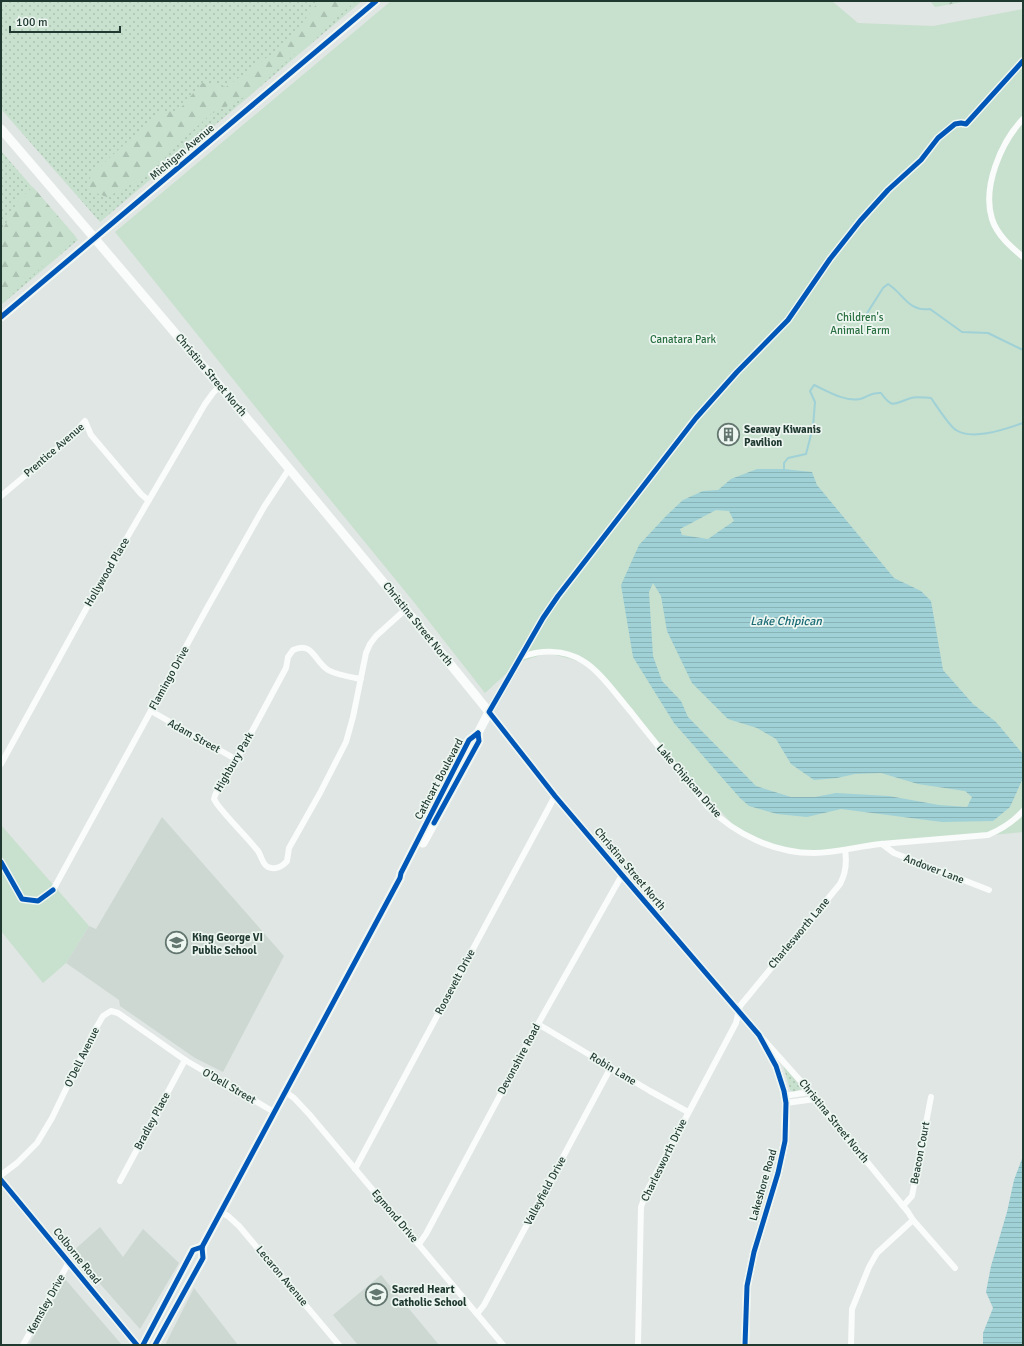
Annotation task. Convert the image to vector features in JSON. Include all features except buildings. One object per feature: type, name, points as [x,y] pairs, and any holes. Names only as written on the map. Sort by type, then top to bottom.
[{"type":"main road","name":"Michigan Avenue","points":[[1,317],[376,1]]},
{"type":"main road","name":"Christina Street North","points":[[1,129],[220,386],[490,712]]},
{"type":"main road","name":"Cathcart Boulevard","points":[[202,1247],[400,878],[401,873],[470,740],[478,733],[490,712]]},
{"type":"main road","points":[[143,1345],[193,1250],[202,1247],[203,1258],[155,1345]]},
{"type":"street","points":[[1023,119],[1008,137],[1002,148],[994,173],[989,203],[992,220],[997,229],[1007,242],[1023,257]]},
{"type":"street","points":[[490,712],[543,618],[566,585],[683,434],[737,372],[795,311]]},
{"type":"street","name":"Hollywood Place","points":[[1,764],[93,596],[148,500],[205,404],[220,386]]},
{"type":"street","name":"Prentice Avenue","points":[[1,496],[71,437],[85,421],[91,435],[141,494],[148,500]]},
{"type":"street","name":"Flamingo Drive","points":[[53,890],[254,524],[288,469]]},
{"type":"street","name":"Highbury Park","points":[[361,679],[329,670],[320,663],[308,649],[300,648],[293,650],[288,657],[286,668],[237,760],[225,782],[214,797],[215,802],[259,853],[263,863],[271,868],[279,868],[287,861],[289,848],[346,742],[353,717],[361,679],[366,653],[370,644],[376,636],[406,609]]},
{"type":"street","name":"Lake Chipican Drive","points":[[521,657],[549,651],[572,656],[583,661],[604,680],[708,807],[719,818],[748,837],[791,851],[815,853],[882,844],[988,835],[1003,828],[1023,811]]},
{"type":"street","name":"Adam Street","points":[[151,712],[237,760]]},
{"type":"street","name":"Christina Street North","points":[[490,712],[555,796],[759,1035],[810,1092],[904,1206],[913,1220],[956,1268]]},
{"type":"street","name":"Roosevelt Drive","points":[[355,1169],[555,796]]},
{"type":"street","name":"Andover Lane","points":[[882,844],[894,854],[989,890]]},
{"type":"street","name":"Charlesworth Lane","points":[[739,1011],[742,1002],[840,884],[845,872],[846,850]]},
{"type":"street","name":"Devonshire Road","points":[[419,1244],[426,1234],[538,1024],[622,875]]},
{"type":"street","name":"O'Dell Avenue","points":[[1,1175],[37,1143],[52,1118],[92,1035],[107,1012],[110,1011],[118,1013],[185,1060]]},
{"type":"street","name":"Charlesworth Drive","points":[[638,1345],[641,1207],[647,1191],[736,1023],[739,1011]]},
{"type":"street","name":"Robin Lane","points":[[538,1024],[688,1112]]},
{"type":"street","name":"Lakeshore Road","points":[[745,1345],[747,1286],[754,1252],[784,1148],[786,1129],[785,1100],[776,1066],[759,1035]]},
{"type":"street","name":"O'Dell Street","points":[[185,1060],[274,1112]]},
{"type":"street","name":"Bradley Place","points":[[120,1181],[185,1060]]},
{"type":"street","name":"Valleyfield Drive","points":[[477,1314],[484,1305],[611,1067]]},
{"type":"street","name":"Egmond Drive","points":[[284,1092],[294,1098],[309,1114],[503,1345]]},
{"type":"street","points":[[785,1100],[810,1092]]},
{"type":"street","name":"Beacon Court","points":[[904,1206],[912,1196],[931,1097]]},
{"type":"street","points":[[785,1100],[815,1099]]},
{"type":"street","name":"Colborne Road","points":[[1,1180],[137,1345]]},
{"type":"street","name":"Lecaron Avenue","points":[[220,1212],[228,1216],[243,1230],[340,1345]]},
{"type":"street","points":[[851,1345],[852,1309],[869,1267],[877,1253],[913,1220]]},
{"type":"street","name":"Kemsley Drive","points":[[23,1345],[69,1262]]},
{"type":"shaded area","name":"King George VI Public School","points":[[162,817],[284,956],[223,1072],[195,1058],[120,1006],[119,1000],[66,963],[89,926],[96,929]]},
{"type":"shaded area","points":[[100,1227],[123,1257],[143,1229],[179,1263],[140,1329],[72,1252]]},
{"type":"shaded area","name":"Sacred Heart Catholic School","points":[[381,1275],[439,1345],[358,1345],[333,1315]]},
{"type":"shaded area","points":[[65,1279],[122,1345],[29,1345]]},
{"type":"shaded area","points":[[194,1288],[238,1345],[165,1345]]},
{"type":"green space","points":[[1,1],[362,1],[100,222],[1,109]]},
{"type":"green space","points":[[319,1],[356,1],[248,95],[211,114],[136,182],[107,197],[93,192],[87,184],[92,174],[161,111],[178,111],[202,83],[226,87],[287,43]]},
{"type":"green space","name":"Canatara Park","points":[[391,1],[832,1],[858,23],[933,26],[1023,9],[1023,832],[815,853],[773,846],[734,826],[603,681],[582,662],[548,653],[519,662],[485,693],[413,601],[115,232]]},
{"type":"green space","points":[[930,1],[968,1],[935,7]]},
{"type":"green space","points":[[1,151],[78,240],[1,305]]},
{"type":"green space","points":[[33,187],[76,237],[1,303],[1,233],[18,200]]},
{"type":"green space","points":[[1,825],[89,926],[66,963],[43,983],[1,931]]},
{"type":"green space","points":[[783,1065],[802,1089],[793,1092],[790,1090]]},
{"type":"water","name":"Lake Chipican","points":[[757,469],[784,469],[812,472],[817,485],[894,578],[921,591],[931,601],[943,670],[973,704],[996,722],[1022,753],[1023,778],[1010,807],[993,821],[942,822],[841,809],[807,817],[777,814],[749,806],[740,798],[674,723],[633,657],[621,585],[639,545],[667,515],[683,500],[703,491],[718,490],[731,479]],"holes":[[[716,510],[729,511],[734,521],[708,539],[682,535],[680,529]],[[653,583],[661,596],[667,631],[692,683],[728,719],[757,728],[776,739],[791,764],[814,780],[837,778],[855,774],[881,773],[918,784],[965,791],[972,797],[967,807],[939,805],[889,796],[836,793],[815,797],[791,797],[756,786],[688,717],[681,701],[662,681],[653,656],[649,592]]]},
{"type":"water","points":[[1023,1156],[1023,1345],[983,1345],[983,1333],[993,1308],[986,1292],[991,1266],[1007,1212],[1014,1180]]},
{"type":"waterway","points":[[864,318],[883,288],[888,284],[911,305],[916,308],[930,309],[962,332],[988,333],[1023,350]]},
{"type":"waterway","points":[[784,469],[784,463],[788,458],[806,454],[813,427],[815,402],[810,391],[814,385],[836,395],[854,400],[877,393],[881,393],[888,402],[894,404],[913,397],[931,398],[950,425],[963,433],[989,433],[1023,423]]},
{"type":"cycle path","points":[[1,317],[376,1]]},
{"type":"cycle path","points":[[745,1345],[747,1286],[754,1252],[778,1173],[785,1141],[786,1103],[784,1091],[776,1066],[759,1035],[555,796],[489,712],[543,618],[558,596],[696,418],[737,372],[788,320],[830,259],[860,221],[888,190],[921,160],[938,138],[955,124],[966,124],[1023,61]]},
{"type":"cycle path","points":[[434,823],[479,741],[478,733]]},
{"type":"cycle path","points":[[202,1247],[400,878],[401,873],[469,740],[478,733]]},
{"type":"cycle path","points":[[1,862],[22,899],[38,901],[53,890]]},
{"type":"cycle path","points":[[1,1180],[137,1345]]},
{"type":"cycle path","points":[[143,1345],[193,1250],[202,1247]]},
{"type":"cycle path","points":[[155,1345],[203,1258],[202,1247]]},
{"type":"place","name":"Seaway Kiwanis Pavilion","points":[[729,435]]},
{"type":"place","name":"King George VI Public School","points":[[176,943]]},
{"type":"place","name":"Sacred Heart Catholic School","points":[[377,1295]]},
{"type":"park label","name":"Children's Animal Farm","points":[[860,323]]}]
